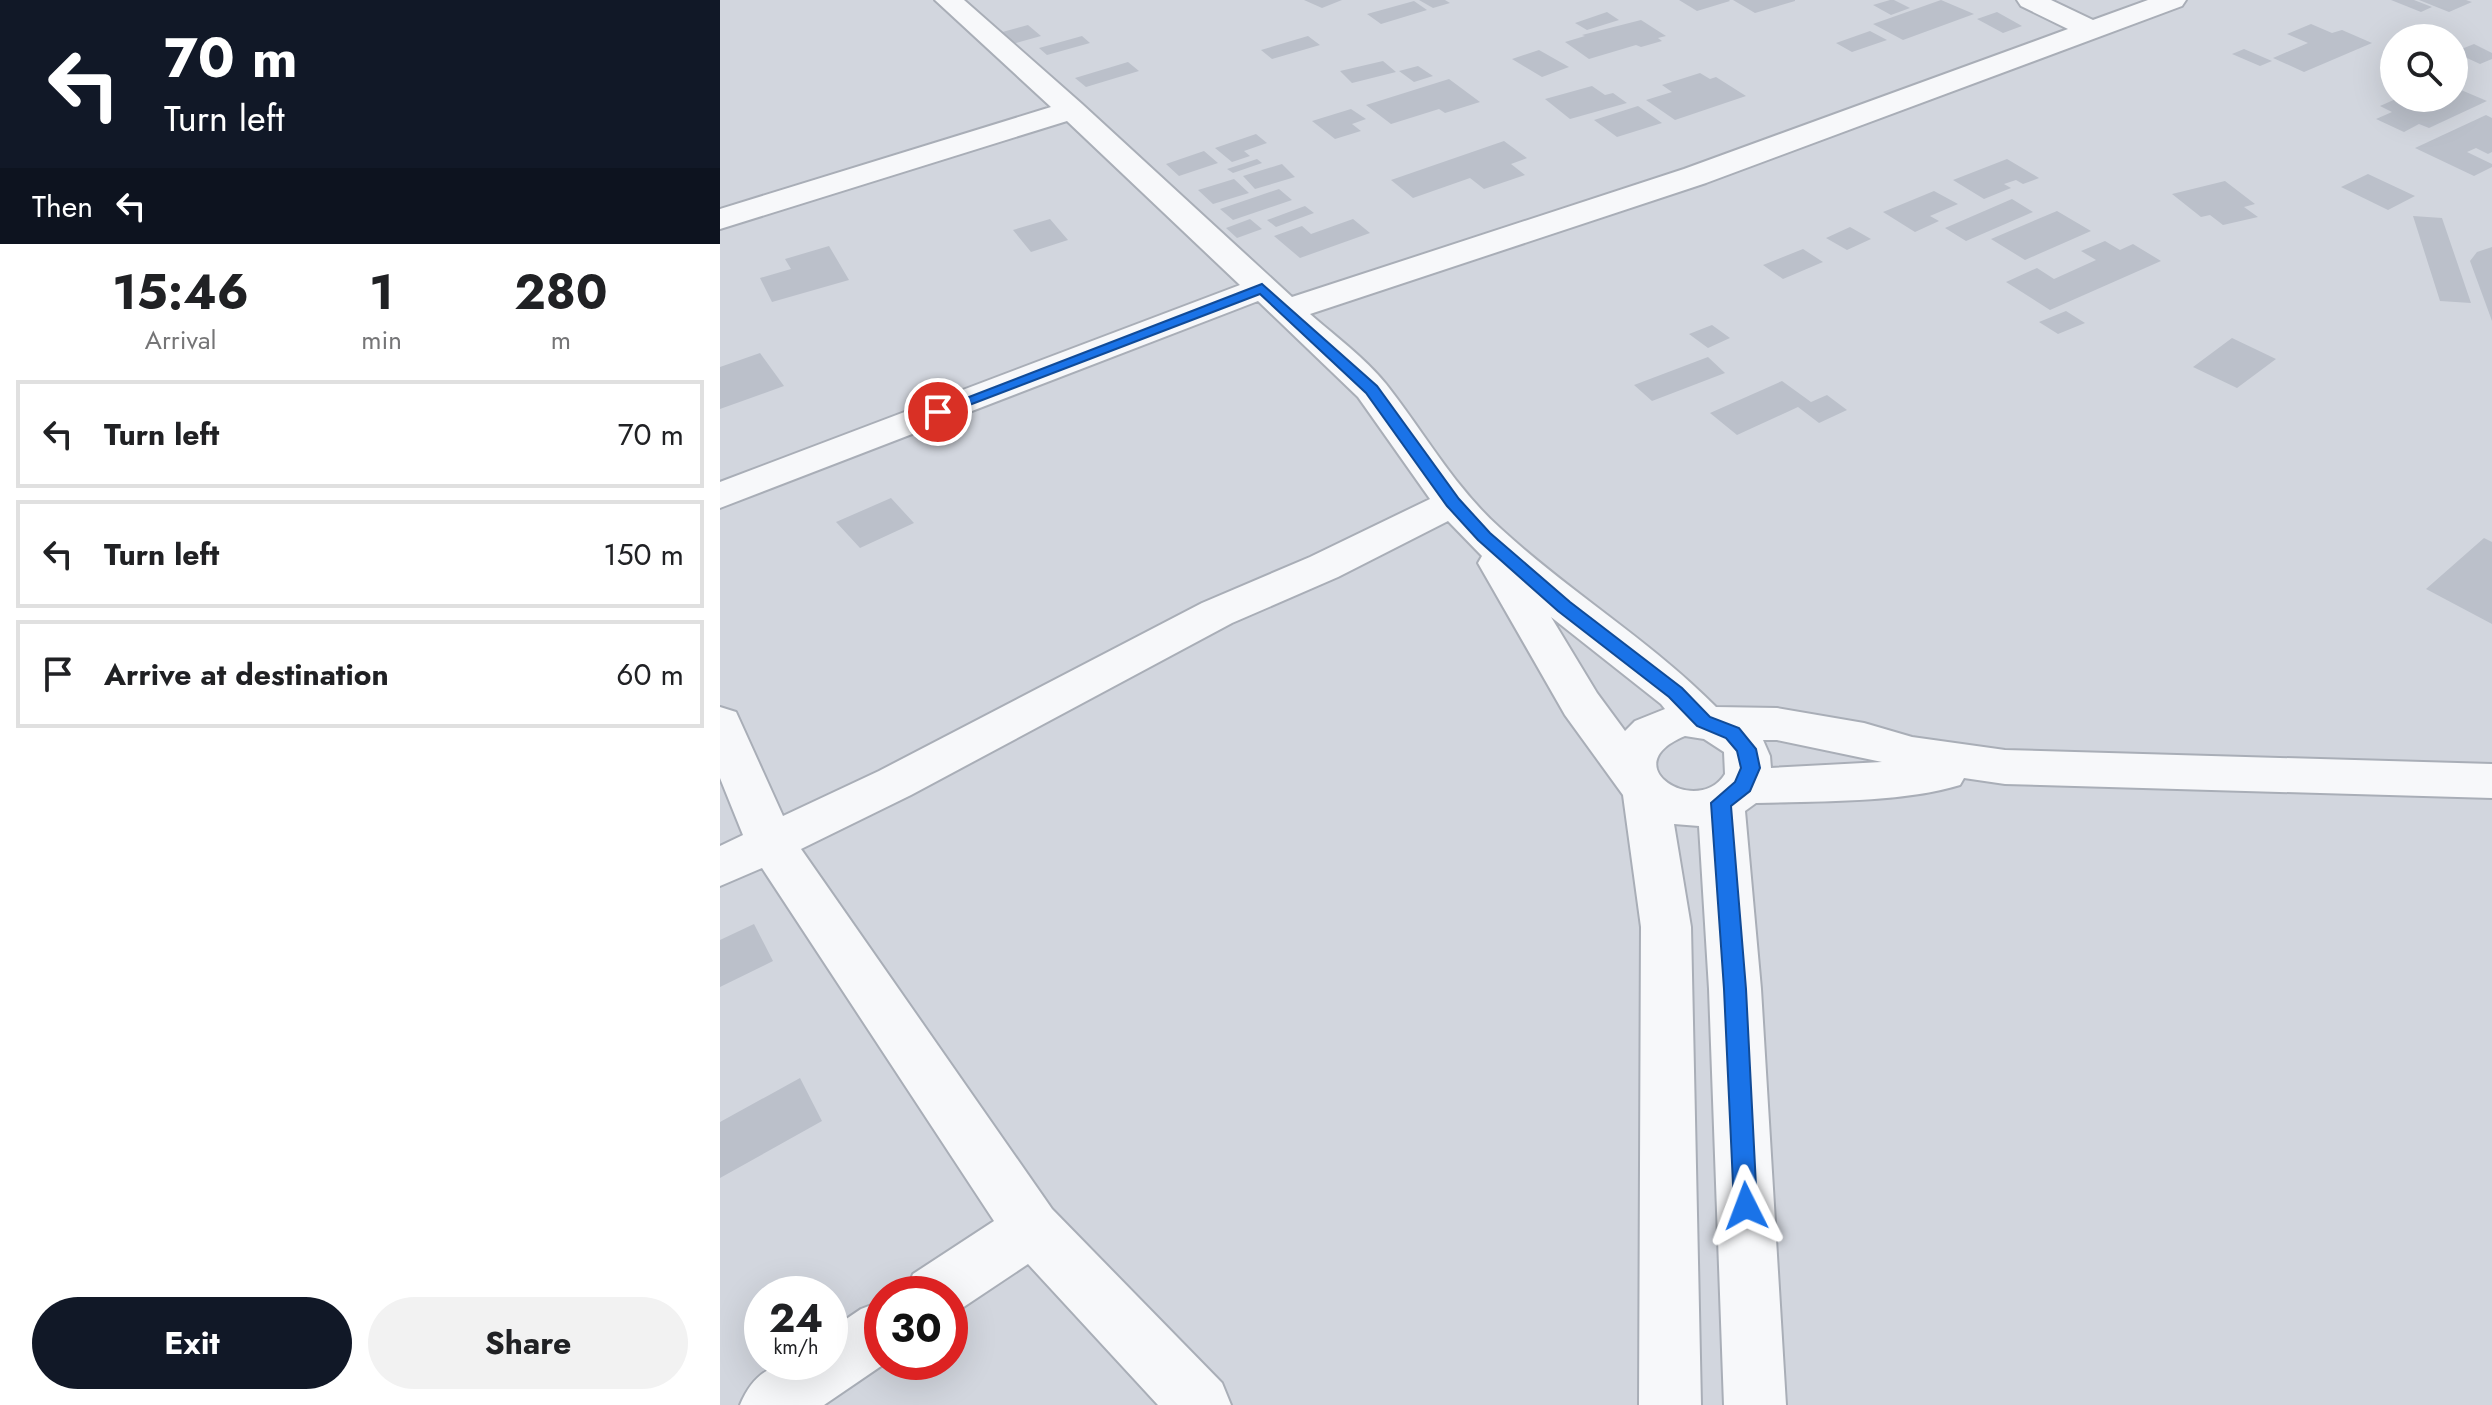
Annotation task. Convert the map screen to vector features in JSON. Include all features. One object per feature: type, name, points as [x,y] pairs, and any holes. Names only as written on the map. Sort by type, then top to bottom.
[{"type":"street","points":[[948,0],[1072,110],[1371,389],[1453,503],[1484,536],[1564,606],[1676,693],[1707,722],[1732,733],[1746,749],[1750,768],[1732,795],[1735,989],[1755,1405]]},
{"type":"street","points":[[2030,0],[2093,31]]},
{"type":"street","points":[[720,496],[1273,300],[1695,176],[2173,0]]},
{"type":"street","points":[[720,219],[1072,110]]},
{"type":"street","points":[[720,867],[895,783],[1217,613],[1324,567],[1453,503]]},
{"type":"street","points":[[1484,536],[1581,704],[1640,785],[1674,807],[1698,808],[1732,795],[2005,767]]},
{"type":"street","points":[[1670,1405],[1666,927],[1640,785],[1631,761],[1636,745],[1647,733],[1663,724],[1682,720],[1777,724],[1864,740],[1912,754],[2005,767],[2492,781]]},
{"type":"street","points":[[720,723],[770,842],[1032,1228],[1200,1405]]},
{"type":"street","points":[[961,1276],[1032,1228]]},
{"type":"street","points":[[771,1405],[864,1342]]},
{"type":"shaded area","points":[[720,0],[2492,0],[2492,1405],[720,1405]]},
{"type":"building","points":[[1304,0],[1342,0],[1322,8]]},
{"type":"building","points":[[1419,0],[1445,0],[1450,3],[1433,8]]},
{"type":"building","points":[[1679,0],[1729,0],[1730,1],[1697,11]]},
{"type":"building","points":[[1733,0],[1795,0],[1795,1],[1755,13]]},
{"type":"building","points":[[1890,0],[1910,8],[1891,15],[1873,5]]},
{"type":"building","points":[[1941,0],[1974,14],[1903,40],[1873,24]]},
{"type":"building","points":[[2391,0],[2414,0],[2432,7],[2421,12]]},
{"type":"building","points":[[2419,0],[2466,0],[2472,2],[2449,12]]},
{"type":"building","points":[[1414,1],[1427,10],[1381,24],[1367,14]]},
{"type":"building","points":[[1607,12],[1619,20],[1587,30],[1575,23]]},
{"type":"building","points":[[1997,12],[2022,26],[2003,33],[1977,19]]},
{"type":"building","points":[[1641,20],[1666,36],[1658,38],[1662,41],[1589,59],[1565,42],[1585,36],[1582,35]]},
{"type":"building","points":[[2311,24],[2332,33],[2342,30],[2372,43],[2304,72],[2273,58],[2308,43],[2287,34]]},
{"type":"building","points":[[1028,25],[1041,36],[1009,45],[995,34]]},
{"type":"building","points":[[1870,31],[1887,40],[1852,52],[1836,43]]},
{"type":"building","points":[[1082,36],[1090,43],[1047,55],[1039,48]]},
{"type":"building","points":[[1308,36],[1320,45],[1272,59],[1261,50]]},
{"type":"building","points":[[2474,44],[2492,53],[2492,59],[2480,64],[2468,58],[2468,46]]},
{"type":"building","points":[[2244,49],[2272,61],[2260,66],[2232,54]]},
{"type":"building","points":[[1539,50],[1569,67],[1542,77],[1512,59]]},
{"type":"building","points":[[1383,61],[1396,72],[1352,83],[1340,71]]},
{"type":"building","points":[[1128,62],[1139,71],[1086,87],[1075,78]]},
{"type":"building","points":[[1418,66],[1433,76],[1414,82],[1399,71]]},
{"type":"building","points":[[1700,73],[1710,79],[1716,77],[1746,96],[1675,120],[1646,100],[1672,92],[1662,85]]},
{"type":"building","points":[[1449,79],[1480,102],[1445,113],[1439,109],[1391,124],[1366,105]]},
{"type":"building","points":[[1592,86],[1605,95],[1613,93],[1627,103],[1570,119],[1545,99]]},
{"type":"building","points":[[2468,93],[2487,101],[2468,110]]},
{"type":"building","points":[[1638,106],[1662,123],[1617,137],[1594,120]]},
{"type":"building","points":[[1351,109],[1366,119],[1352,124],[1361,131],[1335,139],[1312,121]]},
{"type":"building","points":[[2392,112],[2463,112],[2429,128],[2419,124],[2404,132],[2376,119]]},
{"type":"building","points":[[2486,115],[2492,118],[2492,152],[2488,154],[2476,148],[2467,152],[2492,164],[2492,167],[2474,176],[2415,148]]},
{"type":"building","points":[[1256,134],[1267,143],[1244,151],[1250,156],[1232,162],[1215,148]]},
{"type":"building","points":[[1504,141],[1527,158],[1511,164],[1525,175],[1484,189],[1470,178],[1413,198],[1391,180]]},
{"type":"building","points":[[1204,151],[1218,163],[1179,176],[1166,164]]},
{"type":"building","points":[[1257,159],[1262,163],[1233,173],[1227,169]]},
{"type":"building","points":[[2007,159],[2039,178],[2023,184],[2016,180],[2004,184],[2011,188],[1984,199],[1953,180]]},
{"type":"building","points":[[1282,164],[1295,177],[1255,189],[1243,176]]},
{"type":"building","points":[[2368,174],[2415,196],[2388,210],[2341,187]]},
{"type":"building","points":[[1234,179],[1249,193],[1213,204],[1198,190]]},
{"type":"building","points":[[2225,181],[2255,204],[2244,207],[2258,217],[2223,225],[2210,215],[2201,217],[2172,194]]},
{"type":"building","points":[[1279,189],[1292,200],[1233,220],[1220,209]]},
{"type":"building","points":[[1934,191],[1958,204],[1930,216],[1939,221],[1915,232],[1883,212]]},
{"type":"building","points":[[2012,199],[2033,212],[1966,241],[1945,228]]},
{"type":"building","points":[[1305,206],[1314,213],[1276,227],[1267,220]]},
{"type":"building","points":[[2057,211],[2091,231],[2025,260],[1991,239]]},
{"type":"building","points":[[2413,216],[2442,218],[2471,303],[2440,301]]},
{"type":"building","points":[[1050,219],[1068,240],[1031,252],[1013,230]]},
{"type":"building","points":[[1250,219],[1262,229],[1237,238],[1226,228]]},
{"type":"building","points":[[1353,219],[1370,233],[1300,258],[1274,236],[1302,226],[1311,234]]},
{"type":"building","points":[[1850,227],[1871,239],[1847,250],[1826,238]]},
{"type":"building","points":[[2105,241],[2120,250],[2133,244],[2161,261],[2050,310],[2006,282],[2037,268],[2054,279],[2096,260],[2081,251]]},
{"type":"building","points":[[829,246],[849,280],[772,302],[760,278],[791,269],[785,259]]},
{"type":"building","points":[[2492,247],[2492,321],[2470,261],[2477,252]]},
{"type":"building","points":[[1803,249],[1823,262],[1783,279],[1763,265]]},
{"type":"building","points":[[2066,311],[2085,323],[2058,334],[2039,322]]},
{"type":"building","points":[[1712,325],[1730,338],[1708,348],[1689,334]]},
{"type":"building","points":[[2232,338],[2276,359],[2237,388],[2193,367]]},
{"type":"building","points":[[760,353],[784,386],[720,409],[720,367]]},
{"type":"building","points":[[1708,357],[1725,373],[1652,401],[1634,385]]},
{"type":"building","points":[[1782,381],[1811,402],[1827,395],[1847,410],[1819,423],[1798,407],[1737,435],[1710,413]]},
{"type":"building","points":[[891,498],[914,523],[860,548],[836,522]]},
{"type":"building","points":[[2484,538],[2492,542],[2492,624],[2426,589]]},
{"type":"building","points":[[754,924],[773,961],[720,987],[720,940]]},
{"type":"building","points":[[800,1078],[822,1121],[720,1178],[720,1122]]},
{"type":"route","points":[[938,412],[1262,288],[1371,389],[1453,503],[1484,536],[1564,606],[1676,693],[1703,721],[1732,733],[1746,749],[1750,768],[1743,786],[1721,803],[1735,989],[1746,1206]]}]
